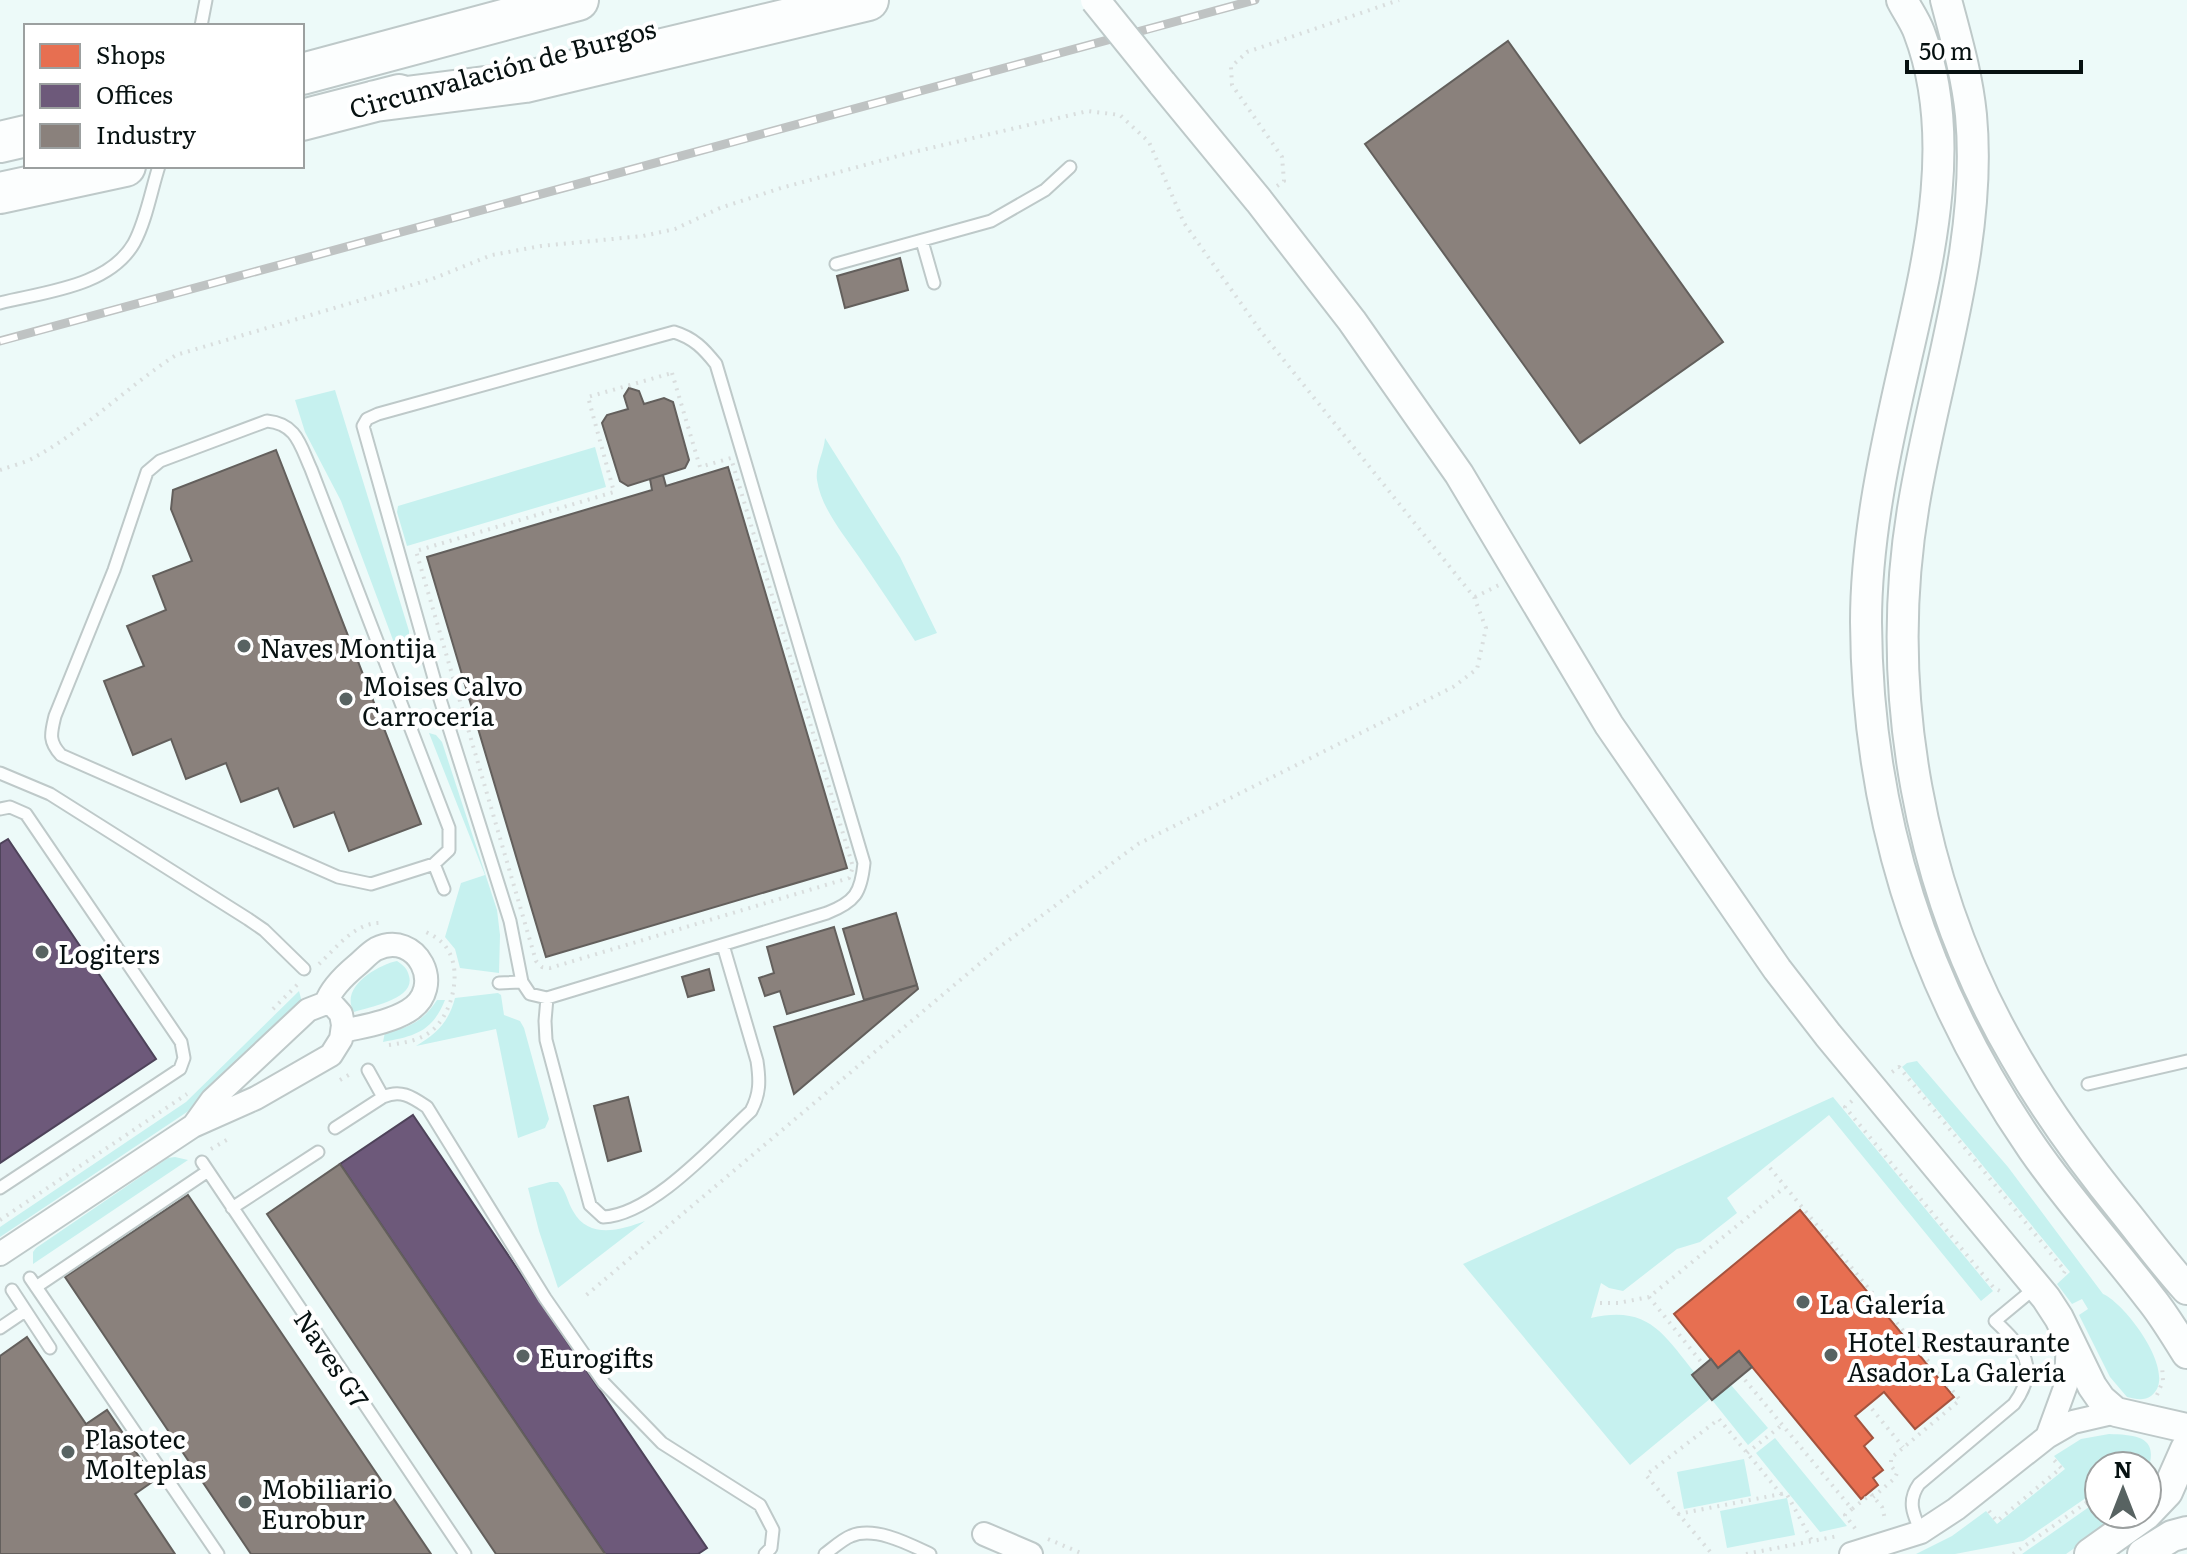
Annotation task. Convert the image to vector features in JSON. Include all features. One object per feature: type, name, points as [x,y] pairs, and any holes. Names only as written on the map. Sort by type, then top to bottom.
[{"type":"highway","points":[[388,51],[533,0]]},
{"type":"highway","name":"Circunvalación de Burgos","points":[[304,73],[578,0]]},
{"type":"highway","name":"Circunvalación de Burgos","points":[[304,119],[747,0]]},
{"type":"highway","points":[[375,101],[525,82],[868,0]]},
{"type":"highway","points":[[0,142],[24,136]]},
{"type":"highway","points":[[0,193],[116,168]]},
{"type":"main road","points":[[1902,0],[1919,32],[1930,75],[1937,119],[1938,179],[1926,276],[1889,441],[1870,558],[1866,621],[1882,796],[1897,865],[1913,916],[1962,1033],[1990,1084],[2035,1151],[2153,1301],[2173,1355]]},
{"type":"main road","points":[[1946,0],[1965,72],[1973,167],[1968,231],[1913,506],[1904,598],[1905,679],[1913,765],[1927,838],[1956,930],[1979,986],[2014,1054],[2069,1141],[2187,1289]]},
{"type":"main road","points":[[2163,1496],[2186,1438]]},
{"type":"main road","points":[[2090,1554],[2124,1530]]},
{"type":"main road","points":[[2143,1554],[2172,1536],[2187,1532]]},
{"type":"street","points":[[1095,0],[1259,201],[1352,321],[1459,474],[1609,725],[1755,939],[1828,1035],[2055,1310],[2101,1399],[2116,1412],[2186,1438]]},
{"type":"street","points":[[326,1003],[350,970],[374,950],[390,944],[403,946],[417,954],[425,964],[428,983],[420,1001],[410,1011],[343,1031]]},
{"type":"street","points":[[0,1254],[193,1126],[256,1098],[316,1065],[337,1048],[343,1031],[341,1014],[333,1005],[326,1003],[308,1010],[212,1100],[193,1126]]},
{"type":"street","points":[[2048,1446],[2066,1385],[2068,1337]]},
{"type":"street","points":[[1857,1539],[1921,1532],[2048,1446],[2073,1422],[2116,1412]]},
{"type":"street","points":[[984,1534],[1031,1554]]},
{"type":"lane","points":[[201,24],[206,0]]},
{"type":"lane","points":[[836,264],[991,221],[1045,190],[1070,167]]},
{"type":"lane","points":[[0,303],[84,281],[115,266],[133,244],[158,168]]},
{"type":"lane","points":[[922,241],[934,283]]},
{"type":"lane","points":[[674,332],[701,346],[716,364],[864,863],[858,892],[848,905],[547,998],[530,994],[522,982],[510,921],[439,696],[363,426],[367,419],[378,414],[674,332]]},
{"type":"lane","points":[[267,421],[282,423],[295,435],[449,828],[449,850],[434,864],[371,884],[351,882],[61,755],[53,746],[50,735],[55,716],[114,570],[147,472],[160,461],[267,421]]},
{"type":"lane","points":[[0,773],[50,794],[248,919],[264,930],[304,969]]},
{"type":"lane","points":[[0,809],[10,807],[26,814],[181,1042],[184,1058],[180,1069],[0,1188]]},
{"type":"lane","points":[[434,864],[444,889]]},
{"type":"lane","points":[[547,998],[546,1040],[590,1205],[603,1217],[622,1214],[655,1197],[751,1111],[758,1097],[760,1081],[757,1061],[723,945]]},
{"type":"lane","points":[[499,983],[522,982]]},
{"type":"lane","points":[[2088,1084],[2187,1061]]},
{"type":"lane","points":[[368,1070],[383,1097]]},
{"type":"lane","points":[[335,1128],[394,1092],[411,1096],[427,1107],[545,1298],[604,1383],[662,1443],[760,1505],[773,1530],[771,1548],[765,1554]]},
{"type":"lane","points":[[232,1208],[318,1152]]},
{"type":"lane","name":"Naves G7","points":[[218,1554],[33,1282],[205,1167],[465,1554]]},
{"type":"lane","points":[[1921,1532],[1911,1501],[1919,1484],[2014,1404],[2027,1380],[2027,1365],[2019,1344],[1995,1321],[2033,1285]]},
{"type":"lane","points":[[12,1290],[50,1348]]},
{"type":"lane","points":[[0,1328],[25,1311]]},
{"type":"lane","points":[[825,1554],[852,1535],[869,1534],[888,1537],[930,1554]]},
{"type":"path","points":[[1259,201],[1284,181],[1282,157],[1232,85],[1231,67],[1247,52],[1399,0]]},
{"type":"path","points":[[0,470],[34,458],[99,413],[144,375],[176,355],[432,279],[492,255],[541,246],[643,236],[675,229],[720,208],[781,188],[905,154],[1088,111],[1120,115],[1149,142],[1184,223],[1253,321],[1474,597],[1486,628],[1477,669],[1453,687],[1138,844],[997,949],[584,1297]]},
{"type":"path","points":[[672,373],[700,467],[731,458],[853,867],[849,878],[550,968],[542,967],[536,961],[416,551],[614,492],[588,397],[672,373]]},
{"type":"path","points":[[1862,1094],[1845,1107],[1994,1288],[2005,1290],[2033,1285],[2065,1271],[1899,1067],[1883,1077]]},
{"type":"path","points":[[1770,1168],[1960,1400],[1890,1461],[1897,1473],[1895,1478],[1873,1497]]},
{"type":"path","points":[[1600,1303],[1649,1297],[1785,1187]]},
{"type":"path","points":[[1649,1297],[1702,1363]]},
{"type":"path","points":[[2152,1399],[2158,1394],[2173,1355]]},
{"type":"path","points":[[1745,1380],[1852,1509]]},
{"type":"path","points":[[1872,1409],[1904,1448]]},
{"type":"path","points":[[1712,1554],[1646,1475],[1719,1419],[1781,1494]]},
{"type":"path","points":[[1747,1453],[1782,1425]]},
{"type":"path","points":[[1978,1513],[1986,1507],[1997,1521],[2061,1468],[2048,1446]]},
{"type":"path","points":[[1678,1514],[1786,1493],[1812,1541]]},
{"type":"path","points":[[1746,1554],[1812,1541],[1857,1539],[1845,1515],[1871,1494],[1886,1517],[1881,1525]]},
{"type":"path","points":[[2013,1554],[2083,1505]]},
{"type":"shaded area","points":[[335,390],[409,631],[409,644],[396,648],[341,501],[305,432],[295,400]]},
{"type":"shaded area","points":[[825,438],[900,557],[937,633],[915,641],[828,511],[819,490],[817,475]]},
{"type":"shaded area","points":[[595,447],[606,487],[407,546],[398,506]]},
{"type":"shaded area","points":[[429,733],[442,742],[497,910],[499,973],[460,968],[455,949],[445,937],[461,883],[485,875]]},
{"type":"shaded area","points":[[397,961],[409,976],[406,991],[390,1001],[354,1012],[351,1003],[356,986],[380,967]]},
{"type":"shaded area","points":[[299,991],[302,1002],[187,1112],[0,1237],[0,1227],[186,1102]]},
{"type":"shaded area","points":[[498,993],[504,1015],[520,1021],[524,1028],[549,1119],[545,1128],[518,1138],[496,1029],[416,1046],[441,1026],[455,998]]},
{"type":"shaded area","points":[[437,1000],[445,1000],[428,1026],[413,1035],[383,1042],[385,1032],[415,1022]]},
{"type":"shaded area","points":[[1917,1061],[2008,1167],[2103,1294],[2113,1300],[2136,1325],[2159,1372],[2158,1386],[2151,1396],[2142,1399],[2127,1397],[2110,1377],[2079,1315],[2088,1309],[2082,1299],[2072,1304],[2057,1284],[2070,1272],[1902,1067]]},
{"type":"shaded area","points":[[1833,1097],[1993,1291],[1981,1301],[1829,1115],[1727,1198],[1737,1213],[1700,1242],[1677,1249],[1623,1291],[1601,1283],[1591,1318],[1627,1316],[1653,1326],[1695,1373],[1692,1376],[1711,1398],[1630,1465],[1463,1264]]},
{"type":"shaded area","points":[[168,1158],[188,1160],[33,1264],[36,1248]]},
{"type":"shaded area","points":[[558,1182],[573,1211],[588,1226],[606,1230],[645,1221],[558,1288],[528,1188]]},
{"type":"shaded area","points":[[1731,1385],[1768,1428],[1748,1445],[1712,1400]]},
{"type":"shaded area","points":[[2109,1434],[2129,1435],[2144,1440],[2150,1450],[2083,1450],[2083,1500],[2023,1541],[1955,1554],[1916,1554],[1952,1536],[1986,1511],[1997,1524],[2065,1469],[2054,1456],[2081,1439]]},
{"type":"shaded area","points":[[1775,1438],[1847,1526],[1820,1532],[1756,1453]]},
{"type":"shaded area","points":[[1744,1459],[1751,1496],[1684,1509],[1677,1472]]},
{"type":"shaded area","points":[[1787,1498],[1795,1535],[1727,1548],[1720,1511]]},
{"type":"shaded area","points":[[2083,1511],[2083,1530],[2100,1530],[2066,1554],[2022,1554]]},
{"type":"building: Shops","name":"Hotel Restaurante Asador La Galería","points":[[1800,1210],[1954,1397],[1915,1429],[1884,1392],[1855,1416],[1873,1438],[1864,1446],[1883,1470],[1873,1478],[1878,1485],[1861,1499],[1739,1351],[1718,1368],[1674,1314]]},
{"type":"building: Offices","name":"Logiters","points":[[8,839],[156,1059],[0,1163],[0,844]]},
{"type":"building: Offices","name":"Eurogifts","points":[[413,1115],[707,1548],[698,1554],[605,1554],[340,1164]]},
{"type":"building: Industry","points":[[1508,41],[1723,342],[1580,443],[1365,144]]},
{"type":"building: Industry","points":[[900,258],[908,290],[845,308],[837,276]]},
{"type":"building: Industry","points":[[629,388],[639,391],[644,404],[664,398],[673,402],[689,460],[685,468],[628,486],[620,481],[602,423],[607,415],[628,409],[624,396]]},
{"type":"building: Industry","name":"Naves Montija","points":[[276,450],[421,824],[349,851],[334,812],[294,827],[278,788],[241,802],[226,763],[186,779],[171,739],[133,755],[104,681],[144,666],[127,626],[166,610],[153,576],[192,561],[171,509],[173,490]]},
{"type":"building: Industry","points":[[728,467],[847,868],[546,957],[427,557],[652,490],[650,479],[663,475],[666,486]]},
{"type":"building: Industry","points":[[896,913],[917,985],[864,1000],[843,929]]},
{"type":"building: Industry","points":[[834,927],[854,994],[787,1014],[780,991],[765,996],[759,978],[774,973],[767,947]]},
{"type":"building: Industry","points":[[709,969],[714,990],[688,997],[682,977]]},
{"type":"building: Industry","points":[[917,985],[918,989],[794,1094],[774,1027]]},
{"type":"building: Industry","points":[[628,1097],[641,1151],[608,1161],[594,1106]]},
{"type":"building: Industry","points":[[340,1164],[605,1554],[496,1554],[267,1214]]},
{"type":"building: Industry","points":[[188,1195],[431,1554],[251,1554],[65,1277]]},
{"type":"building: Industry","name":"Plasotec Molteplas","points":[[27,1337],[86,1424],[107,1410],[155,1480],[135,1494],[175,1554],[0,1554],[0,1356]]},
{"type":"building: Industry","points":[[1739,1351],[1752,1367],[1712,1400],[1692,1375],[1711,1359],[1718,1368]]},
{"type":"railway","points":[[0,341],[1255,0]]},
{"type":"place","name":"Naves Montija","points":[[244,646]]},
{"type":"place","name":"Moises Calvo Carrocería","points":[[346,699]]},
{"type":"place","name":"Logiters","points":[[42,952]]},
{"type":"place","name":"La Galería","points":[[1803,1302]]},
{"type":"place","name":"Hotel Restaurante Asador La Galería","points":[[1831,1355]]},
{"type":"place","name":"Eurogifts","points":[[523,1356]]},
{"type":"place","name":"Plasotec Molteplas","points":[[68,1452]]},
{"type":"place","name":"Mobiliario Eurobur","points":[[245,1502]]}]
